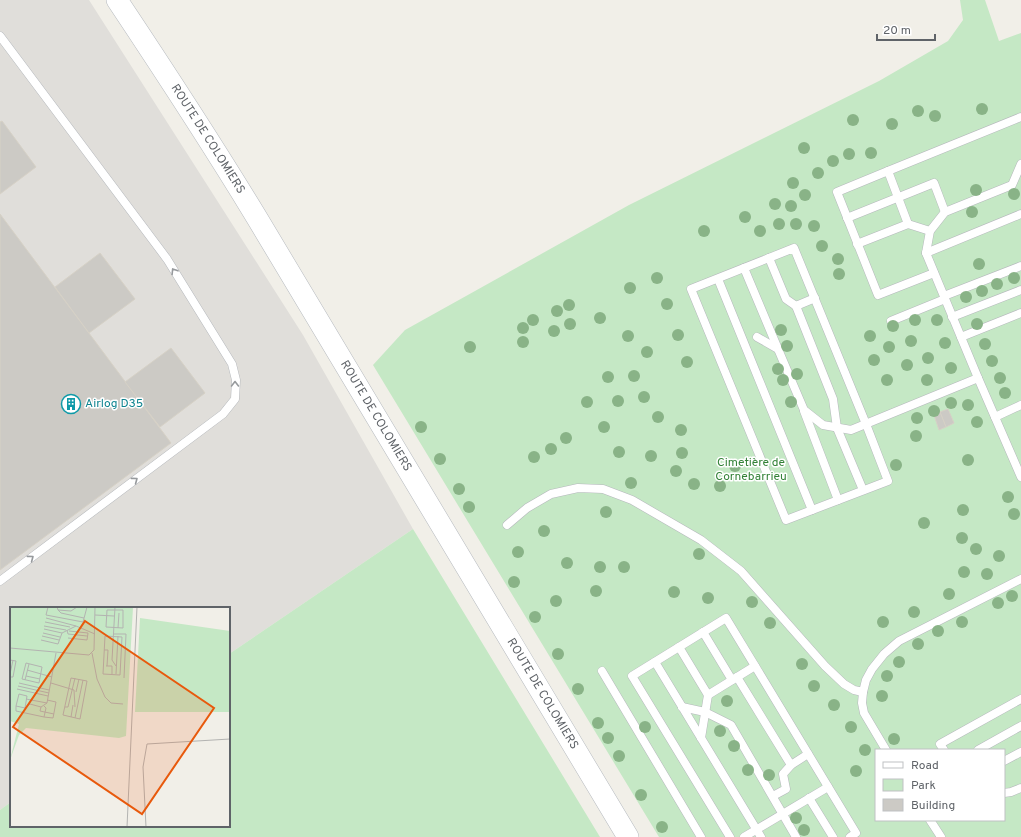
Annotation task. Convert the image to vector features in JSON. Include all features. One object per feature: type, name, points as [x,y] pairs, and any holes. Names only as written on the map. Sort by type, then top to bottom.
[{"type":"main road","name":"ROUTE DE COLOMIERS","points":[[117,0],[178,91],[257,218],[628,837]]},
{"type":"lane","points":[[0,36],[167,259],[232,364],[236,380],[234,399],[223,414],[0,581]]},
{"type":"lane","points":[[934,273],[878,295],[837,192],[888,170],[1021,118]]},
{"type":"lane","points":[[1021,164],[1012,185],[945,212],[930,231],[926,253],[960,337],[1021,477]]},
{"type":"lane","points":[[888,170],[908,224]]},
{"type":"lane","points":[[847,218],[934,183],[945,212]]},
{"type":"lane","points":[[926,253],[1021,214]]},
{"type":"lane","points":[[857,244],[908,224],[930,231]]},
{"type":"lane","points":[[794,248],[888,481],[786,520],[691,289],[769,258],[794,248]]},
{"type":"lane","points":[[769,258],[786,300],[796,306],[833,399],[837,428],[863,490]]},
{"type":"lane","points":[[891,320],[1021,266]]},
{"type":"lane","points":[[744,268],[804,410],[838,500]]},
{"type":"lane","points":[[718,279],[812,510]]},
{"type":"lane","points":[[952,317],[1021,290]]},
{"type":"lane","points":[[796,306],[815,298]]},
{"type":"lane","points":[[960,337],[1021,313]]},
{"type":"lane","points":[[757,337],[778,350]]},
{"type":"lane","points":[[804,410],[823,425],[851,430],[978,378]]},
{"type":"lane","points":[[995,417],[1021,405]]},
{"type":"lane","points":[[507,525],[527,508],[551,494],[578,488],[603,489],[632,500],[701,540],[741,571],[825,666],[844,684],[854,690],[863,692]]},
{"type":"lane","points":[[885,749],[864,713],[862,703],[866,680],[872,669],[884,654],[899,641],[1021,579]]},
{"type":"lane","points":[[730,837],[632,676],[726,618],[856,833],[850,837]]},
{"type":"lane","points":[[703,632],[791,765]]},
{"type":"lane","points":[[679,647],[708,695],[701,738]]},
{"type":"lane","points":[[655,662],[759,833]]},
{"type":"lane","points":[[708,695],[755,666]]},
{"type":"lane","points":[[602,671],[701,837]]},
{"type":"lane","points":[[943,749],[940,744],[1021,699]]},
{"type":"lane","points":[[682,707],[705,712],[731,725],[796,837]]},
{"type":"lane","points":[[980,749],[1021,726]]},
{"type":"lane","points":[[1005,760],[1021,752]]},
{"type":"lane","points":[[773,796],[786,789],[783,774],[791,765],[808,754]]},
{"type":"lane","points":[[744,837],[759,833],[783,814],[828,787]]},
{"type":"lane","points":[[1005,793],[1021,788]]},
{"type":"lane","points":[[809,798],[833,837]]},
{"type":"lane","points":[[931,821],[941,837]]},
{"type":"shaded area","points":[[0,0],[89,0],[303,335],[413,529],[230,653],[230,607],[10,607],[10,803],[0,810]]},
{"type":"green space","name":"Cimetière de Cornebarrieu","points":[[960,0],[985,0],[999,41],[1021,33],[1021,837],[659,837],[373,365],[405,330],[629,205],[879,81],[948,41],[963,20]]},
{"type":"green space","points":[[413,529],[600,837],[0,837],[0,810],[10,803],[10,827],[230,827],[230,653]]},
{"type":"building","points":[[2,121],[36,167],[0,194],[0,122]]},
{"type":"building","name":"Airlog D35","points":[[0,214],[171,443],[0,570]]},
{"type":"building","points":[[100,253],[135,299],[89,333],[55,287]]},
{"type":"building","points":[[171,348],[205,393],[160,427],[125,382]]},
{"type":"building","points":[[948,409],[954,423],[946,427],[940,412]]},
{"type":"building","points":[[940,412],[946,427],[939,430],[934,415]]},
{"type":"place","name":"Airlog D35","points":[[71,404]]}]
